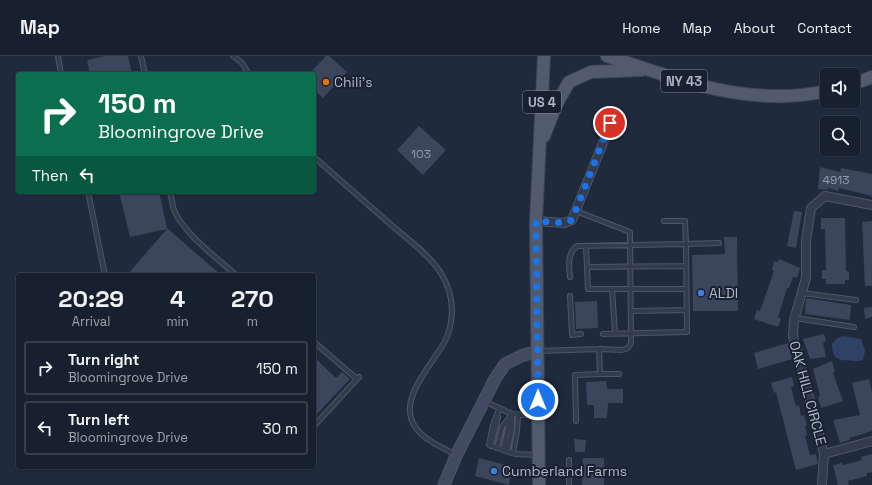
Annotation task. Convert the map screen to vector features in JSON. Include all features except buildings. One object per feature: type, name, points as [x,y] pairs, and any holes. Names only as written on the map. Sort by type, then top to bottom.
[{"type":"main road","name":"US 4","points":[[539,485],[536,221],[544,56]]},
{"type":"main road","name":"NY 43","points":[[607,56],[698,85],[738,94],[777,97],[820,92]]},
{"type":"main road","points":[[540,148],[557,103],[569,82],[576,77],[591,72],[648,69]]},
{"type":"main road","points":[[860,81],[872,77]]},
{"type":"street","points":[[536,221],[564,223],[572,220],[610,123],[607,111]]},
{"type":"street","name":"OAK HILL CIRCLE","points":[[822,485],[824,454],[793,336],[795,318],[806,278],[806,241],[811,208],[825,196],[872,205]]},
{"type":"street","points":[[444,485],[456,456],[495,379],[505,364],[521,356],[538,351]]},
{"type":"street","name":"OAK HILL CIRCLE","points":[[824,454],[872,441]]},
{"type":"lane","points":[[58,56],[60,72]]},
{"type":"lane","points":[[141,56],[145,72]]},
{"type":"lane","points":[[233,56],[242,63],[248,72]]},
{"type":"lane","points":[[316,159],[425,255],[443,276],[448,287],[451,304],[449,330],[440,350],[412,395],[410,412],[413,424],[421,434],[456,456]]},
{"type":"lane","points":[[88,194],[105,273]]},
{"type":"lane","points":[[170,194],[174,210],[187,230],[234,273]]},
{"type":"lane","points":[[538,351],[599,349],[622,350],[628,348],[632,332],[630,232],[576,211]]},
{"type":"lane","points":[[603,334],[632,332],[687,332],[685,221],[664,221]]},
{"type":"lane","points":[[570,277],[569,262],[572,250],[577,246],[719,243]]},
{"type":"lane","points":[[586,246],[588,289],[686,289]]},
{"type":"lane","points":[[587,267],[686,266]]},
{"type":"lane","points":[[612,289],[615,333]]},
{"type":"lane","points":[[802,293],[856,300]]},
{"type":"lane","points":[[570,296],[572,335],[581,334]]},
{"type":"lane","points":[[631,311],[687,310]]},
{"type":"lane","points":[[795,318],[854,327]]},
{"type":"lane","points":[[316,344],[358,378],[316,424]]},
{"type":"lane","points":[[599,349],[600,374]]},
{"type":"lane","points":[[576,421],[575,375],[619,374]]},
{"type":"lane","points":[[484,401],[499,409],[518,416],[538,416]]},
{"type":"lane","points":[[499,409],[489,439],[489,445],[513,453],[538,456]]},
{"type":"lane","points":[[497,448],[502,427],[512,414]]},
{"type":"lane","points":[[505,451],[512,430],[512,414]]},
{"type":"lane","points":[[513,453],[518,416]]},
{"type":"lane","points":[[569,460],[569,485]]},
{"type":"water","points":[[842,336],[861,339],[865,351],[863,360],[842,360],[836,357],[832,350],[832,344],[836,339]]},
{"type":"place","name":"Chili's","points":[[326,82]]},
{"type":"place","name":"ALDI","points":[[701,293]]},
{"type":"place","name":"Cumberland Farms","points":[[494,471]]},
{"type":"route","points":[[538,400],[536,221],[564,223],[572,220],[610,123]]}]
